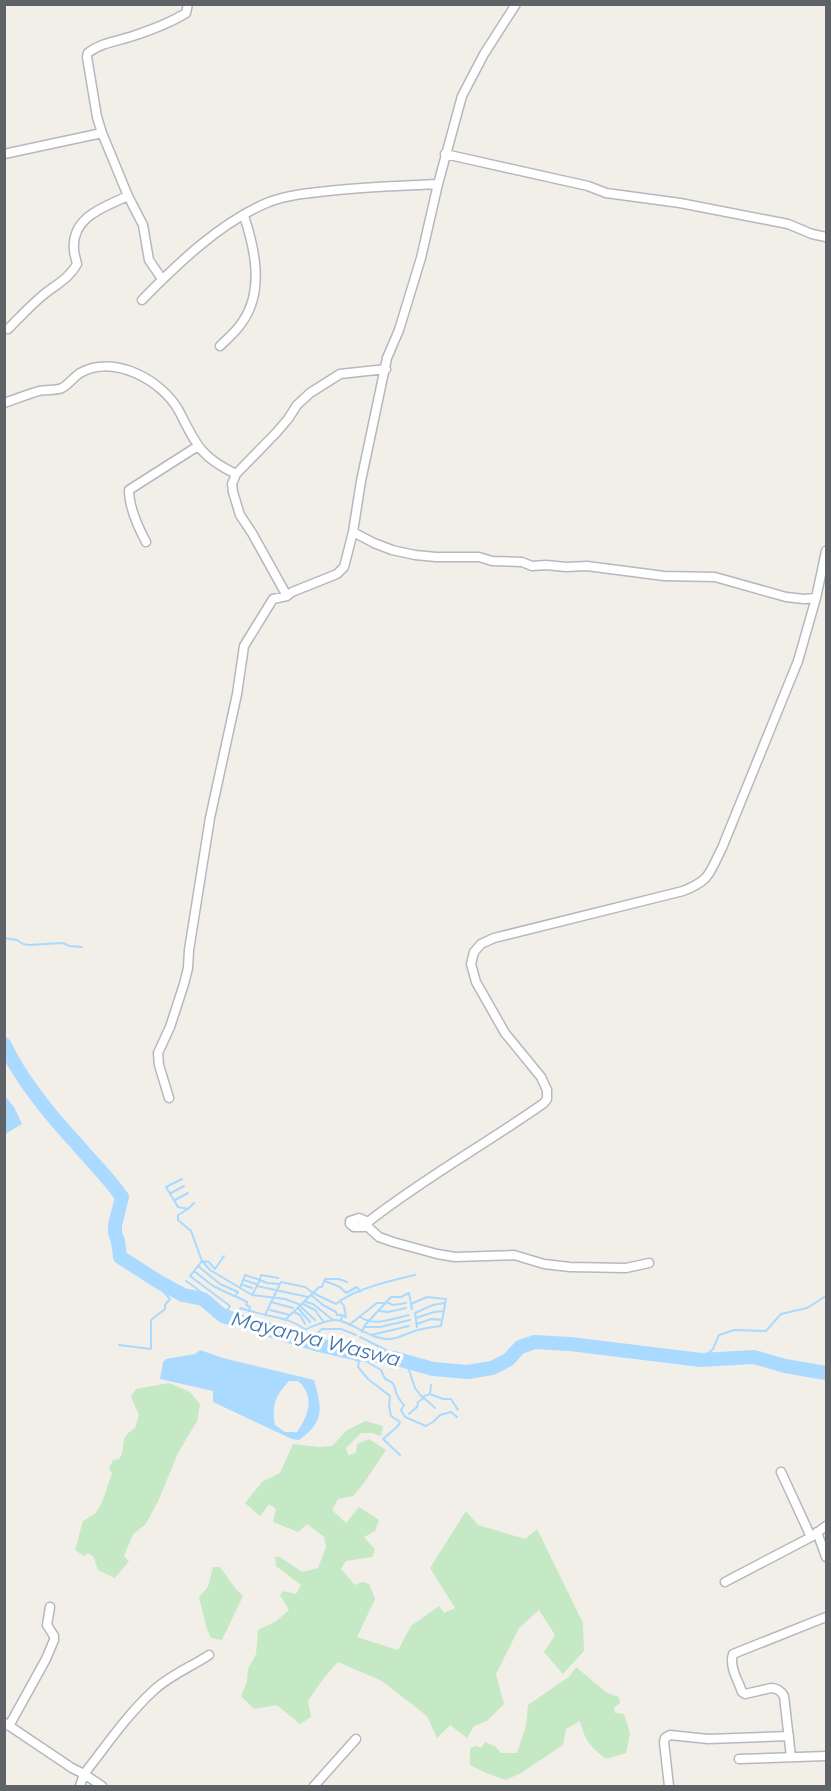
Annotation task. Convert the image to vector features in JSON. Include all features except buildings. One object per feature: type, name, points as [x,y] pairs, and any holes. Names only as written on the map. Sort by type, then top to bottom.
[{"type":"street","points":[[162,279],[149,260],[143,225],[128,196],[102,133],[93,99],[87,57],[88,53],[95,48],[171,21],[186,13],[188,4]]},
{"type":"street","points":[[169,1098],[159,1065],[158,1053],[170,1027],[188,968],[210,818],[235,704],[244,646],[273,599],[287,596],[337,574],[344,567],[387,358],[399,330],[421,258],[445,154],[462,96],[472,75],[516,4]]},
{"type":"street","points":[[4,154],[102,133]]},
{"type":"street","points":[[445,154],[588,186],[606,193],[680,203],[788,224],[826,237]]},
{"type":"street","points":[[142,300],[162,279],[206,242],[244,216],[270,202],[311,193],[438,184]]},
{"type":"street","points":[[8,329],[42,296],[64,281],[75,267],[77,261],[74,252],[75,236],[86,217],[128,196]]},
{"type":"street","points":[[220,346],[243,321],[255,284],[256,261],[244,216]]},
{"type":"street","points":[[4,403],[43,390],[61,388],[80,373],[93,369],[120,368],[142,375],[162,389],[176,405],[198,446],[211,461],[236,474]]},
{"type":"street","points":[[287,596],[236,507],[232,484],[236,474],[310,393],[340,374],[386,369]]},
{"type":"street","points":[[146,542],[129,500],[129,490],[198,446]]},
{"type":"street","points":[[353,532],[392,550],[415,555],[479,557],[492,561],[522,562],[532,566],[586,566],[664,576],[715,577],[786,597],[816,598]]},
{"type":"street","points":[[649,1263],[627,1268],[570,1267],[544,1264],[514,1255],[455,1257],[378,1237],[368,1225],[443,1169],[512,1125],[547,1099],[547,1090],[541,1077],[505,1033],[476,982],[471,964],[477,948],[486,941],[516,932],[683,891],[703,882],[707,877],[722,848],[798,661],[816,598],[826,551]]},
{"type":"street","points":[[781,1472],[826,1557]]},
{"type":"street","points":[[725,1582],[826,1526]]},
{"type":"street","points":[[50,1607],[47,1624],[54,1640],[46,1659],[7,1724],[102,1786]]},
{"type":"street","points":[[791,1757],[782,1693],[776,1689],[745,1694],[742,1692],[731,1664],[732,1657],[733,1654],[826,1617]]},
{"type":"street","points":[[80,1786],[84,1774],[153,1691],[168,1679],[209,1655]]},
{"type":"street","points":[[669,1786],[664,1742],[665,1738],[670,1735],[708,1738],[789,1736]]},
{"type":"street","points":[[314,1786],[356,1739]]},
{"type":"street","points":[[739,1759],[826,1756]]},
{"type":"green space","points":[[169,1383],[190,1392],[200,1404],[197,1421],[178,1453],[146,1524],[133,1534],[124,1556],[129,1561],[115,1578],[98,1570],[93,1556],[88,1553],[84,1556],[75,1550],[83,1521],[96,1513],[112,1473],[109,1469],[113,1460],[119,1459],[124,1439],[135,1428],[139,1415],[131,1397],[136,1389]]},
{"type":"green space","points":[[366,1421],[383,1426],[381,1436],[361,1433],[346,1448],[348,1455],[356,1453],[357,1444],[369,1439],[386,1450],[353,1496],[338,1499],[332,1510],[346,1523],[359,1507],[379,1520],[375,1531],[364,1537],[375,1549],[372,1557],[346,1561],[341,1569],[355,1585],[362,1582],[369,1584],[375,1599],[357,1637],[398,1650],[411,1626],[439,1606],[444,1613],[455,1608],[430,1568],[466,1511],[478,1525],[525,1539],[537,1529],[583,1623],[584,1651],[563,1674],[544,1652],[555,1635],[539,1610],[519,1628],[496,1674],[504,1704],[487,1721],[474,1726],[467,1738],[450,1725],[437,1738],[427,1716],[382,1681],[338,1662],[308,1701],[311,1717],[300,1724],[277,1705],[254,1709],[241,1696],[247,1682],[248,1669],[256,1654],[258,1630],[275,1622],[289,1610],[280,1595],[284,1591],[296,1594],[301,1585],[276,1566],[275,1557],[280,1557],[302,1572],[318,1568],[326,1547],[324,1537],[307,1524],[298,1532],[273,1522],[276,1509],[269,1504],[260,1516],[245,1503],[262,1482],[280,1473],[293,1444],[332,1446],[347,1430]]},
{"type":"green space","points":[[213,1567],[220,1567],[243,1596],[222,1640],[211,1638],[199,1597],[208,1587]]},
{"type":"green space","points":[[576,1667],[607,1693],[619,1697],[620,1703],[614,1708],[615,1713],[624,1714],[630,1733],[626,1753],[606,1759],[589,1743],[580,1721],[566,1729],[563,1745],[521,1773],[506,1780],[470,1765],[470,1748],[476,1746],[481,1748],[485,1742],[495,1746],[501,1753],[517,1753],[526,1726],[528,1705],[570,1676]]},
{"type":"water","points":[[6,1097],[22,1124],[5,1134],[4,1098]]},
{"type":"water","points":[[200,1350],[223,1358],[314,1380],[320,1407],[313,1427],[299,1440],[292,1439],[213,1402],[213,1391],[160,1379],[163,1362],[166,1359],[195,1354]],"holes":[[[289,1381],[298,1381],[307,1393],[307,1412],[297,1432],[285,1432],[275,1425],[274,1406]]]},
{"type":"waterway","points":[[4,938],[29,945],[63,943],[82,947]]},
{"type":"waterway","name":"Mayanya Waswa","points":[[4,1044],[19,1070],[56,1121],[122,1197],[115,1225],[120,1257],[183,1295],[203,1299],[223,1316],[319,1345],[358,1354],[394,1358],[433,1369],[468,1372],[492,1368],[508,1360],[520,1347],[535,1342],[701,1360],[754,1357],[785,1366],[826,1373]]},
{"type":"waterway","points":[[182,1179],[166,1187],[178,1207],[188,1209]]},
{"type":"waterway","points":[[171,1193],[184,1186]]},
{"type":"waterway","points":[[175,1200],[188,1193]]},
{"type":"waterway","points":[[194,1203],[178,1215],[178,1220],[191,1231],[202,1261],[210,1270],[252,1295],[285,1299],[301,1305]]},
{"type":"waterway","points":[[224,1256],[215,1269],[209,1262],[202,1261],[198,1266],[220,1284],[238,1292],[235,1296],[247,1302],[246,1305],[250,1307],[249,1311]]},
{"type":"waterway","points":[[198,1266],[194,1271],[213,1286],[234,1296]]},
{"type":"waterway","points":[[194,1271],[190,1276],[230,1306],[227,1311],[236,1314],[241,1308],[290,1321],[304,1329]]},
{"type":"waterway","points":[[240,1288],[245,1275],[260,1280],[252,1295]]},
{"type":"waterway","points":[[260,1280],[261,1275],[278,1278]]},
{"type":"waterway","points":[[285,1320],[313,1293],[336,1304],[362,1290],[415,1275]]},
{"type":"waterway","points":[[265,1315],[281,1282],[305,1287],[313,1293],[322,1287],[325,1279],[339,1279],[347,1282]]},
{"type":"waterway","points":[[244,1280],[256,1284]]},
{"type":"waterway","points":[[260,1280],[279,1284]]},
{"type":"waterway","name":"Mayanya Waswa","points":[[186,1281],[227,1311]]},
{"type":"waterway","points":[[325,1281],[340,1287],[346,1293],[357,1287],[360,1292]]},
{"type":"waterway","points":[[119,1345],[151,1349],[151,1320],[165,1309],[170,1299],[160,1288],[159,1282]]},
{"type":"waterway","points":[[243,1285],[252,1288]]},
{"type":"waterway","points":[[257,1286],[308,1297]]},
{"type":"waterway","points":[[362,1332],[365,1325],[391,1297],[401,1297],[409,1293],[412,1309]]},
{"type":"waterway","points":[[311,1295],[337,1315],[342,1315]]},
{"type":"waterway","name":"Mayanya Waswa","points":[[701,1360],[713,1349],[719,1335],[734,1330],[766,1331],[781,1314],[807,1308],[826,1296]]},
{"type":"waterway","points":[[301,1339],[304,1330],[334,1320],[345,1322],[383,1339],[441,1326],[446,1299],[427,1297],[411,1304]]},
{"type":"waterway","points":[[340,1301],[344,1306],[346,1317],[342,1315],[341,1320]]},
{"type":"waterway","points":[[271,1302],[293,1308]]},
{"type":"waterway","points":[[306,1302],[313,1304],[333,1320]]},
{"type":"waterway","points":[[386,1302],[393,1305],[406,1303]]},
{"type":"waterway","points":[[349,1325],[377,1303],[385,1303]]},
{"type":"waterway","points":[[417,1327],[415,1313],[444,1303]]},
{"type":"waterway","points":[[303,1304],[315,1310],[323,1321]]},
{"type":"waterway","points":[[300,1306],[315,1320]]},
{"type":"waterway","points":[[298,1308],[310,1322]]},
{"type":"waterway","points":[[379,1311],[388,1312],[406,1308]]},
{"type":"waterway","points":[[270,1310],[290,1315]]},
{"type":"waterway","points":[[416,1318],[444,1311]]},
{"type":"waterway","points":[[294,1312],[300,1315],[305,1324]]},
{"type":"waterway","points":[[360,1317],[378,1322],[409,1315]]},
{"type":"waterway","points":[[417,1324],[431,1319],[442,1320]]},
{"type":"waterway","points":[[364,1327],[380,1327],[410,1320]]},
{"type":"waterway","points":[[371,1335],[409,1326]]},
{"type":"waterway","points":[[302,1335],[316,1334],[322,1329],[341,1329],[356,1335]]},
{"type":"waterway","points":[[360,1337],[394,1354],[394,1358]]},
{"type":"waterway","points":[[336,1352],[359,1361],[358,1367],[368,1379],[390,1396],[391,1416],[400,1422],[383,1439],[400,1455]]},
{"type":"waterway","points":[[358,1354],[359,1357],[381,1370],[385,1379],[394,1384],[398,1397],[404,1405],[401,1410],[405,1417],[426,1426],[440,1415],[451,1412],[457,1417]]},
{"type":"waterway","points":[[406,1361],[415,1388],[422,1397],[430,1394],[431,1385]]},
{"type":"waterway","points":[[430,1394],[443,1399],[451,1399],[458,1410]]},
{"type":"waterway","points":[[424,1398],[435,1408]]},
{"type":"waterway","points":[[409,1414],[424,1398]]}]
